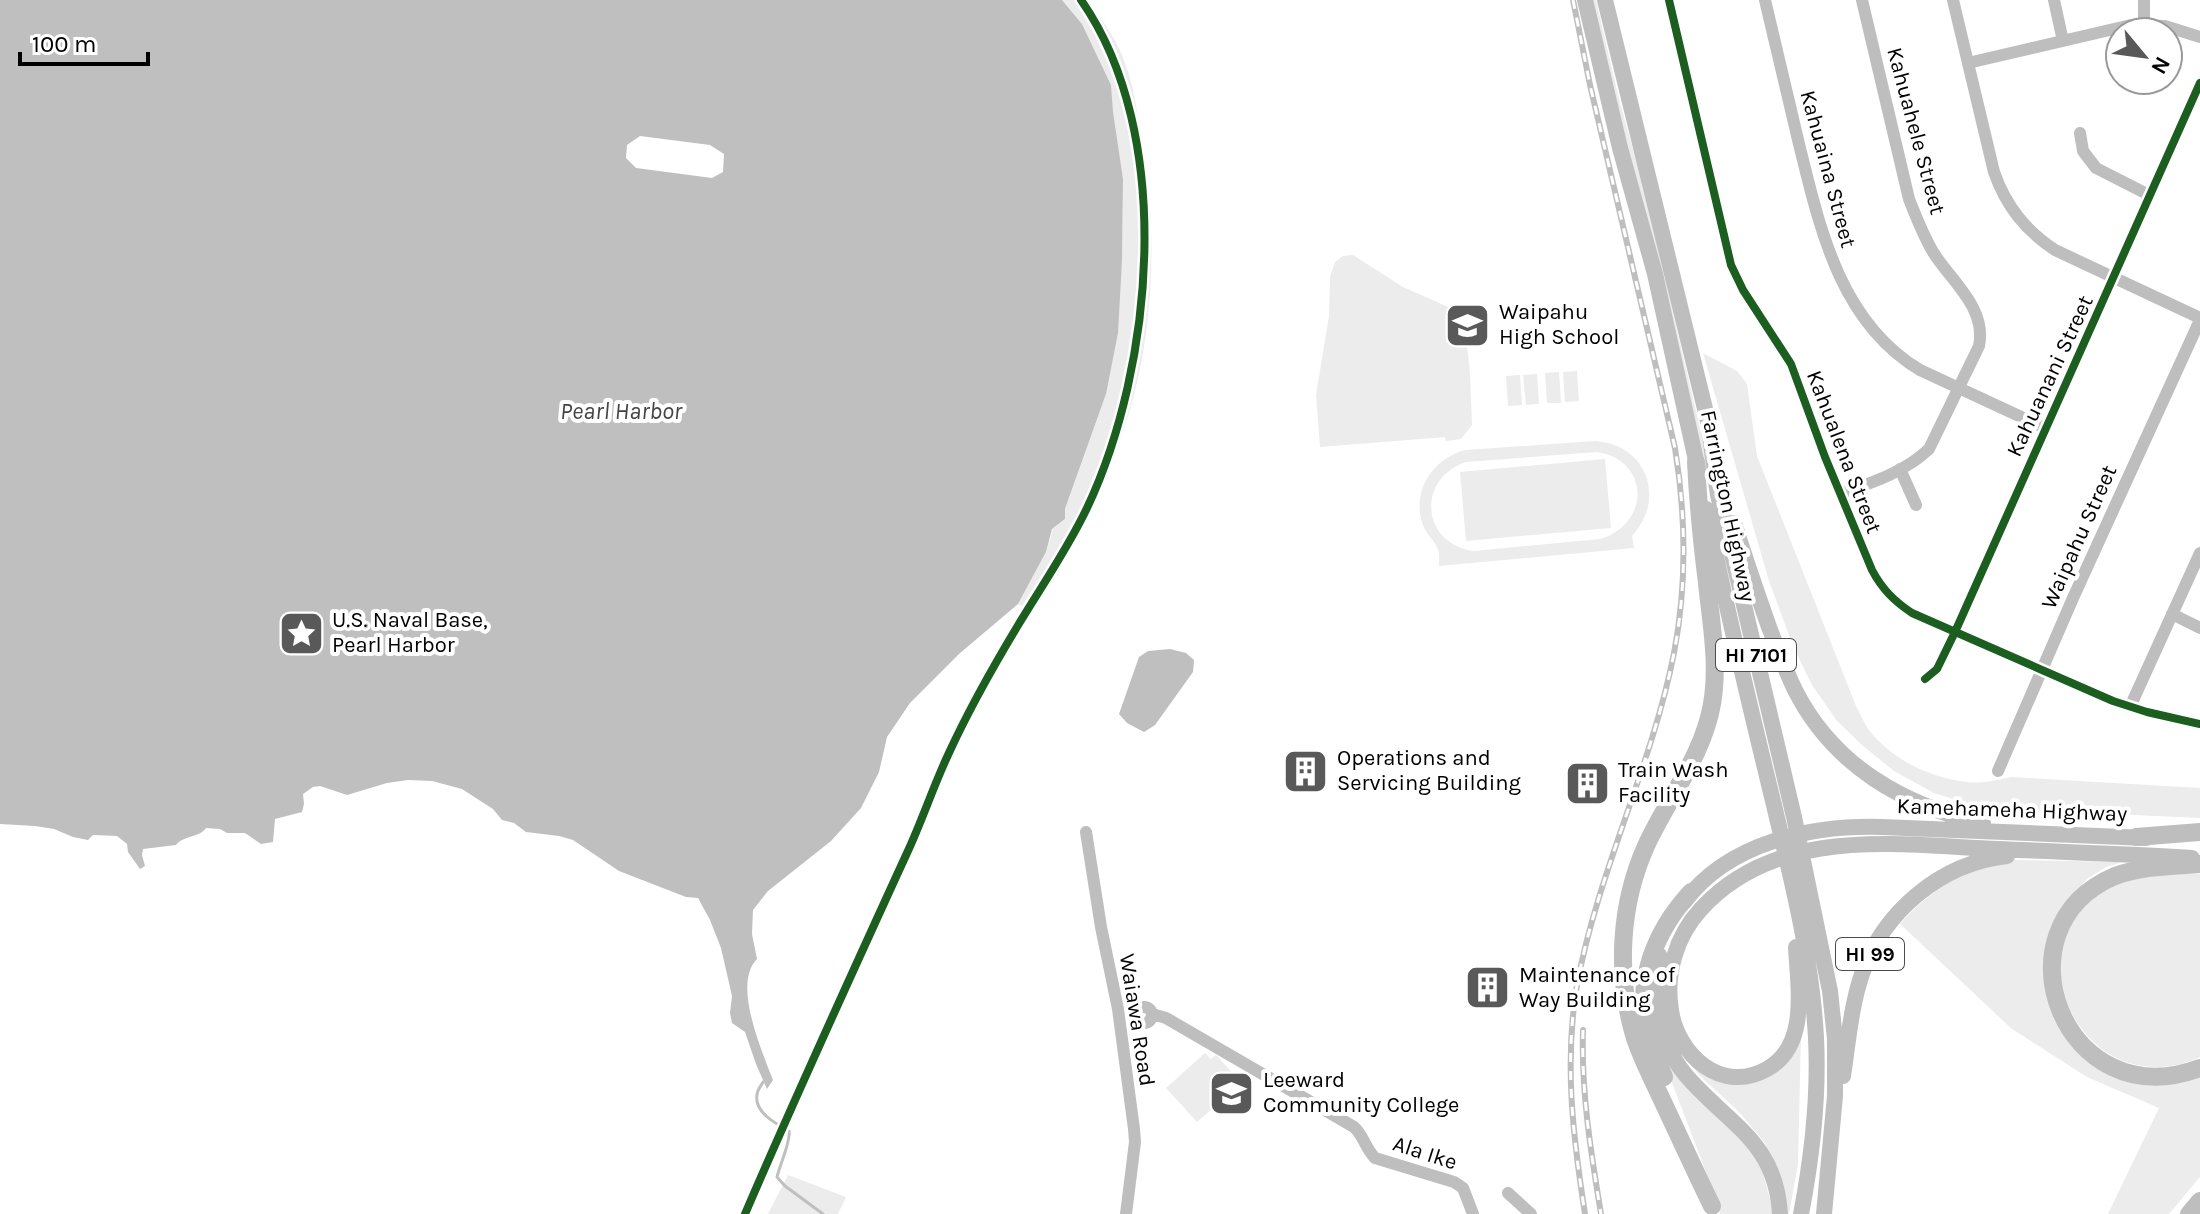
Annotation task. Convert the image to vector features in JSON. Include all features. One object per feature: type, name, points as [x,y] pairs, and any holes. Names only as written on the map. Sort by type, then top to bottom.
[{"type":"highway","points":[[1696,462],[1699,519],[1715,661],[1713,702],[1694,759],[1647,844],[1638,867],[1625,919],[1623,965],[1625,992],[1635,1037],[1713,1210]]},
{"type":"highway","points":[[2136,837],[2200,832]]},
{"type":"highway","points":[[2200,861],[2127,872],[2101,884],[2077,903],[2068,916],[2056,943],[2051,967],[2055,997],[2063,1019],[2076,1038],[2105,1063],[2128,1073],[2154,1077],[2200,1068]]},
{"type":"highway","points":[[1691,892],[1670,918],[1653,950],[1647,973],[1645,1006],[1648,1034],[1713,1210]]},
{"type":"highway","points":[[2189,1214],[2200,1201]]},
{"type":"main road","name":"Farrington Highway","points":[[1585,0],[1620,148],[1655,274],[1810,977],[1816,1040],[1816,1086],[1801,1214]]},
{"type":"main road","name":"Farrington Highway","points":[[1605,0],[1708,421],[1718,495],[1787,787],[1830,991],[1835,1039],[1835,1096],[1824,1214]]},
{"type":"main road","points":[[1708,421],[1722,482],[1757,594],[1796,692],[1823,733],[1872,778],[1915,803],[1985,824],[2056,834]]},
{"type":"main road","name":"Kamehameha Highway","points":[[1780,1214],[1773,1177],[1757,1145],[1680,1068],[1660,1026],[1655,995],[1658,957],[1670,926],[1691,892],[1719,869],[1755,849],[1822,829],[1864,826],[2200,840]]},
{"type":"main road","points":[[1787,862],[1796,943],[1797,1023],[1791,1044],[1777,1063],[1757,1074],[1735,1076],[1714,1072],[1695,1060],[1675,1029],[1671,1014],[1671,970],[1681,939],[1695,915],[1719,891],[1758,866],[1828,846],[1860,844],[2096,852]]},
{"type":"main road","name":"Kamehameha Highway","points":[[2096,852],[2200,861]]},
{"type":"main road","name":"HI 99","points":[[1824,1214],[1838,1136],[1843,1075],[1856,993],[1868,958],[1895,916],[1918,893],[1973,863],[2001,857],[2096,852]]},
{"type":"street","name":"Kahualena Street","points":[[1669,0],[1731,265],[1743,290],[1791,364],[1840,494],[1880,585],[1912,613],[2092,693],[2130,707],[2200,724]]},
{"type":"street","name":"Kahuaina Street","points":[[1765,0],[1825,245],[1857,309],[1890,349],[1920,370],[2045,428]]},
{"type":"street","name":"Kahuahele Street","points":[[1840,494],[1916,461],[1929,449],[1981,336],[1979,322],[1964,293],[1934,253],[1915,216],[1862,0]]},
{"type":"street","points":[[1953,0],[1994,172],[2012,210],[2038,238],[2055,250],[2200,319]]},
{"type":"street","points":[[2054,0],[2063,41]]},
{"type":"street","points":[[1968,63],[2104,31]]},
{"type":"street","name":"Kahuanani Street","points":[[1925,679],[1937,669],[1955,632],[2200,83]]},
{"type":"street","points":[[2080,133],[2083,151],[2096,168],[2149,195]]},
{"type":"street","name":"Waipahu Street","points":[[1998,771],[2200,319]]},
{"type":"street","points":[[1900,469],[1916,505]]},
{"type":"street","points":[[2130,707],[2200,553]]},
{"type":"street","points":[[2172,614],[2200,628]]},
{"type":"street","name":"Waiawa Road","points":[[1086,832],[1118,1009],[1134,1129],[1126,1214]]},
{"type":"street","name":"Ala Ike","points":[[1152,1014],[1166,1018],[1354,1127],[1375,1158],[1454,1182],[1463,1188],[1473,1214]]},
{"type":"street","points":[[1508,1193],[1531,1214]]},
{"type":"shaded area","points":[[1062,0],[1089,0],[1114,39],[1128,71],[1146,165],[1151,276],[1136,387],[1118,448],[1086,521],[1033,613],[1018,604],[1046,552],[1053,529],[1065,519],[1065,510],[1106,394],[1122,260],[1123,179],[1112,112],[1111,85],[1082,24]]},
{"type":"shaded area","points":[[1590,0],[1596,0],[1642,181],[1786,794],[1782,795],[1632,165]]},
{"type":"shaded area","points":[[1353,255],[1403,287],[1464,314],[1472,425],[1461,439],[1446,441],[1445,437],[1320,447],[1316,395],[1329,316],[1330,277],[1335,262],[1343,256]]},
{"type":"shaded area","points":[[1703,353],[1737,371],[1747,384],[1757,456],[1856,706],[1877,740],[1912,765],[1953,780],[1983,782],[2011,777],[2200,788],[2200,818],[1983,808],[1934,793],[1894,771],[1862,745],[1837,721],[1812,685],[1793,646],[1769,581]]},
{"type":"shaded area","points":[[1577,371],[1579,401],[1565,402],[1563,372]]},
{"type":"shaded area","points":[[1559,372],[1561,403],[1547,403],[1545,373]]},
{"type":"shaded area","points":[[1537,374],[1539,404],[1526,405],[1523,375]]},
{"type":"shaded area","points":[[1520,375],[1522,405],[1508,406],[1506,376]]},
{"type":"shaded area","points":[[1595,441],[1613,444],[1627,452],[1646,475],[1649,490],[1643,521],[1632,536],[1634,548],[1439,566],[1438,549],[1424,528],[1420,513],[1422,489],[1434,469],[1453,454],[1465,450]],"holes":[[[1597,452],[1614,457],[1627,467],[1635,479],[1638,493],[1628,520],[1617,531],[1600,539],[1474,551],[1456,546],[1443,537],[1435,524],[1431,510],[1439,482],[1450,470],[1466,462]]]},
{"type":"shaded area","points":[[1605,459],[1611,528],[1466,541],[1460,472]]},
{"type":"shaded area","points":[[2015,860],[2122,862],[2106,867],[2087,879],[2061,910],[2051,933],[2056,1019],[2072,1043],[2158,1084],[2175,1083],[2200,1075],[2200,1177],[2169,1214],[2108,1214],[2159,1108],[2087,1077],[2012,1029],[1900,924],[1925,900],[1952,881],[1982,867]]},
{"type":"shaded area","points":[[2152,874],[2200,874],[2200,1057],[2160,1067],[2124,1061],[2094,1043],[2073,1016],[2062,983],[2062,949],[2076,916],[2111,886]]},
{"type":"shaded area","points":[[1688,910],[1670,952],[1682,1048],[1741,1079],[1801,1035],[1798,1164],[1789,1214],[1780,1176],[1765,1143],[1739,1112],[1698,1074],[1680,1050],[1666,958],[1671,940]]},
{"type":"shaded area","points":[[1205,1053],[1211,1059],[1216,1055],[1237,1078],[1233,1082],[1237,1087],[1197,1122],[1166,1088]]},
{"type":"shaded area","points":[[1668,1063],[1744,1140],[1762,1170],[1774,1214],[1720,1214],[1666,1067]]},
{"type":"shaded area","points":[[788,1175],[846,1197],[838,1214],[768,1214]]},
{"type":"water","name":"Pearl Harbor","points":[[0,0],[1062,0],[1082,24],[1111,85],[1123,179],[1118,333],[1106,394],[1065,509],[1065,519],[1052,529],[1046,552],[1018,604],[959,654],[910,703],[887,737],[879,772],[861,808],[831,841],[768,891],[753,910],[752,934],[757,959],[750,970],[747,984],[748,1001],[773,1080],[767,1089],[745,1032],[732,1023],[732,996],[721,948],[698,898],[686,897],[619,871],[573,840],[526,832],[514,823],[502,820],[493,809],[462,789],[432,781],[408,780],[347,795],[320,786],[313,787],[303,794],[302,812],[275,819],[273,842],[261,844],[245,833],[206,828],[176,845],[143,849],[145,866],[140,869],[128,852],[127,844],[117,836],[93,835],[88,840],[54,829],[0,824]]},
{"type":"water","points":[[1170,649],[1186,653],[1194,660],[1193,672],[1155,725],[1144,732],[1127,723],[1119,714],[1139,657],[1148,651]]},
{"type":"pier","points":[[640,136],[710,145],[724,154],[723,172],[712,178],[636,168],[626,158],[627,145]]},
{"type":"waterway","points":[[763,1082],[757,1093],[759,1107],[767,1117],[789,1131],[777,1177],[823,1214]]},
{"type":"railway","points":[[1573,0],[1675,448],[1684,550],[1678,627],[1664,695],[1598,901],[1577,985],[1571,1042],[1572,1100],[1585,1214]]},
{"type":"railway","points":[[1583,1030],[1585,1099],[1601,1214]]},
{"type":"cycle path","points":[[745,1214],[956,738],[991,671],[1064,552],[1087,508],[1110,451],[1128,388],[1139,320],[1144,251],[1142,182],[1131,116],[1111,54],[1081,0]]},
{"type":"cycle path","points":[[1669,0],[1731,265],[1743,290],[1791,364],[1825,457],[1880,583],[1912,613],[2113,701],[2200,724]]},
{"type":"cycle path","points":[[1925,679],[1937,669],[1955,632],[2200,83]]},
{"type":"place","name":"Waipahu High School","points":[[1468,325]]},
{"type":"place","name":"U.S. Naval Base, Pearl Harbor","points":[[301,633]]},
{"type":"place","name":"Operations and Servicing Building","points":[[1306,771]]},
{"type":"place","name":"Train Wash Facility","points":[[1587,783]]},
{"type":"place","name":"Maintenance of Way Building","points":[[1488,988]]},
{"type":"place","name":"Leeward Community College","points":[[1232,1093]]}]
